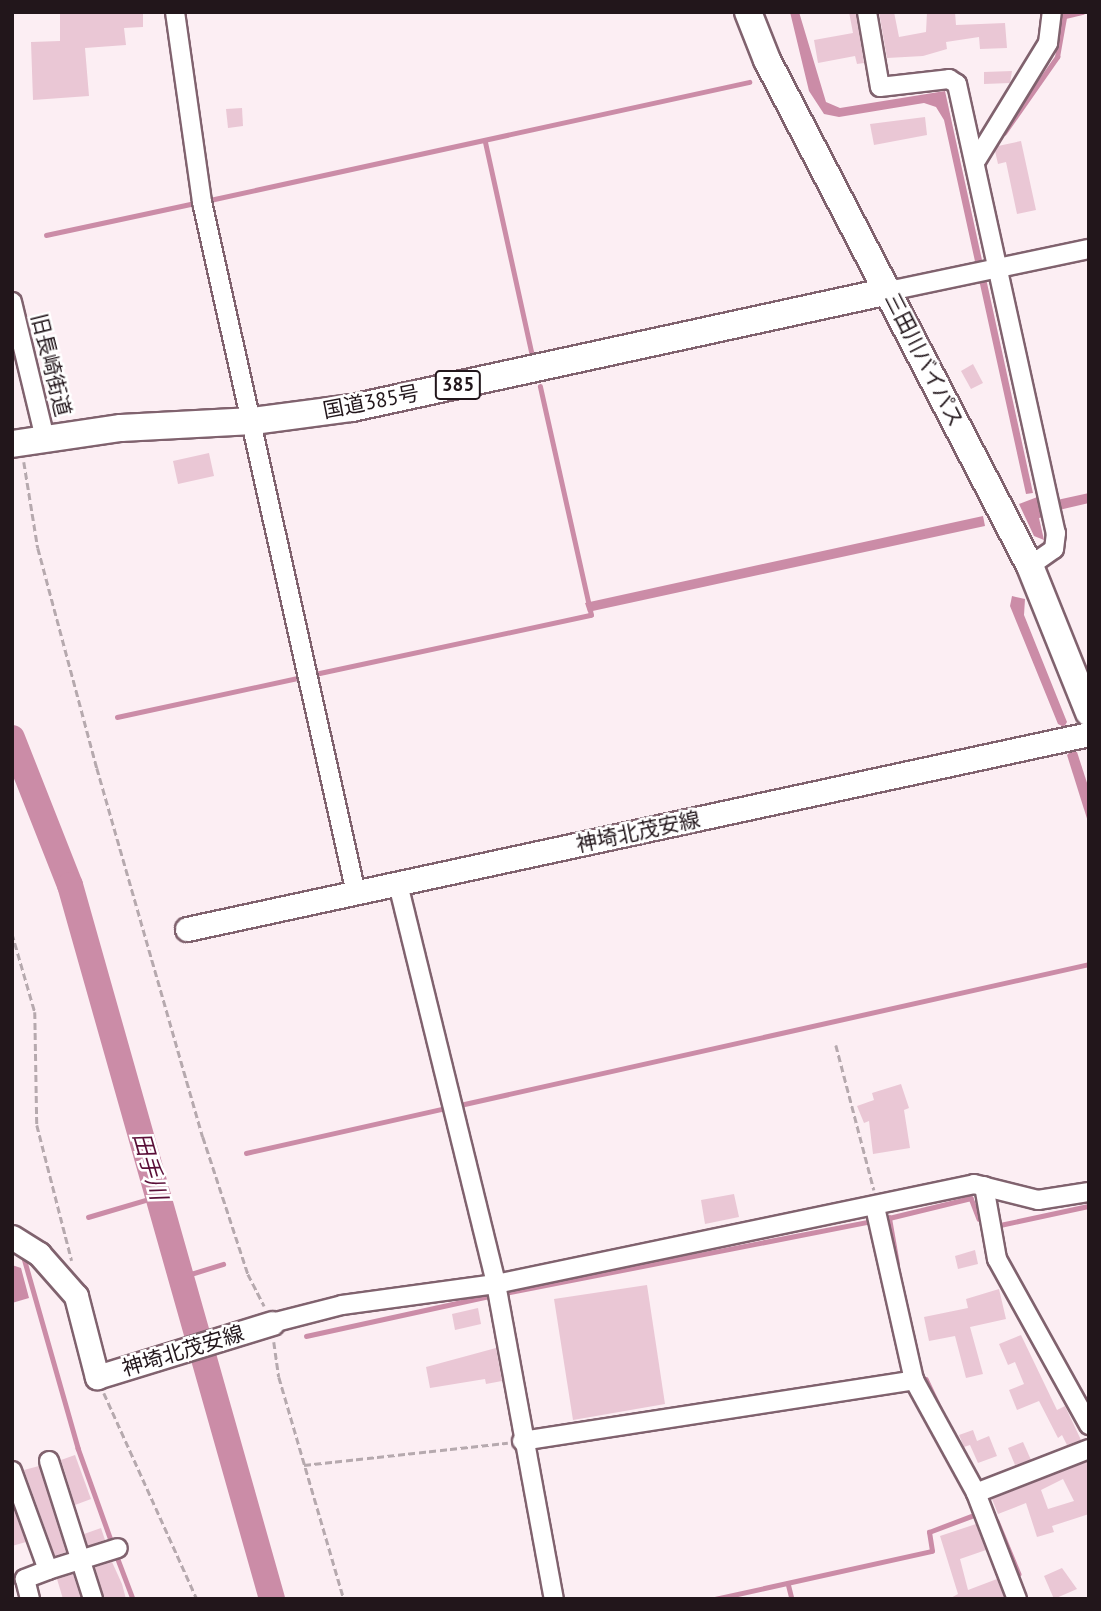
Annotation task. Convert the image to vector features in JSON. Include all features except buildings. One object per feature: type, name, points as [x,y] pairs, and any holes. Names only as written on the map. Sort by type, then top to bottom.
[{"type":"highway","name":"三田川バイパス","points":[[748,12],[767,60],[1030,566],[1089,713]]},
{"type":"highway","name":"国道385号","points":[[26,442],[121,428],[253,421],[352,408],[889,291]]},
{"type":"main road","name":"神埼北茂安線","points":[[187,929],[1089,734]]},
{"type":"main road","name":"神埼北茂安線","points":[[12,1237],[39,1254],[76,1296],[97,1377],[267,1325]]},
{"type":"street","points":[[175,12],[202,202],[253,421],[356,893]]},
{"type":"street","points":[[867,12],[880,87],[949,79],[957,84],[976,159],[986,271],[1056,541],[1044,560],[1030,566]]},
{"type":"street","points":[[976,159],[1048,43],[1052,12]]},
{"type":"street","points":[[889,291],[1089,249]]},
{"type":"street","name":"旧長崎街道","points":[[12,302],[26,442]]},
{"type":"street","points":[[398,884],[496,1284],[522,1441],[554,1599]]},
{"type":"street","points":[[267,1325],[342,1305],[496,1284],[984,1186],[1038,1200],[1089,1192]]},
{"type":"street","points":[[984,1186],[997,1259],[1089,1425]]},
{"type":"street","points":[[876,1207],[914,1380],[976,1493],[1017,1599]]},
{"type":"street","points":[[522,1441],[914,1380]]},
{"type":"street","points":[[976,1493],[1089,1449]]},
{"type":"street","points":[[49,1461],[93,1599]]},
{"type":"street","points":[[12,1471],[48,1570]]},
{"type":"street","points":[[30,1599],[25,1579],[118,1548]]},
{"type":"path","points":[[26,442],[38,548],[97,768],[203,1138],[267,1325],[279,1377],[344,1599]]},
{"type":"path","points":[[12,933],[35,1012],[37,1125],[72,1262]]},
{"type":"path","points":[[836,1045],[876,1207]]},
{"type":"path","points":[[97,1377],[197,1599]]},
{"type":"path","points":[[304,1465],[340,1460],[355,1462],[522,1441]]},
{"type":"shaded area","points":[[790,12],[799,12],[826,102],[840,108],[945,91],[1033,493],[1026,494],[944,120],[936,107],[924,103],[839,117],[824,114],[809,91]]},
{"type":"shaded area","points":[[1089,493],[1089,503],[1059,510],[1057,500]]},
{"type":"shaded area","points":[[1040,496],[1045,517],[1039,518],[1044,540],[1034,536],[1019,504]]},
{"type":"shaded area","points":[[983,516],[985,526],[588,612],[585,603]]},
{"type":"shaded area","points":[[1012,596],[1025,599],[1024,615],[1067,722],[1064,727],[1058,724],[1010,606]]},
{"type":"shaded area","points":[[1071,751],[1077,752],[1089,789],[1089,825],[1067,755]]},
{"type":"shaded area","points":[[12,1265],[21,1268],[29,1298],[12,1303]]},
{"type":"waterway","points":[[1004,133],[1057,57],[1065,12]]},
{"type":"waterway","points":[[1065,16],[1083,12]]},
{"type":"waterway","points":[[210,200],[749,82]]},
{"type":"waterway","points":[[485,140],[532,353]]},
{"type":"waterway","points":[[46,235],[195,203]]},
{"type":"waterway","points":[[315,674],[591,615],[540,387]]},
{"type":"waterway","points":[[117,717],[302,677]]},
{"type":"waterway","name":"田手川","points":[[12,738],[70,885],[272,1599]]},
{"type":"waterway","points":[[460,1105],[1089,964]]},
{"type":"waterway","points":[[246,1153],[446,1108]]},
{"type":"waterway","points":[[88,1217],[159,1196]]},
{"type":"waterway","points":[[897,1264],[889,1218],[971,1198],[979,1219]]},
{"type":"waterway","points":[[1000,1225],[1089,1206]]},
{"type":"waterway","points":[[505,1293],[871,1221]]},
{"type":"waterway","points":[[24,1258],[78,1448],[112,1543]]},
{"type":"waterway","points":[[181,1277],[223,1264]]},
{"type":"waterway","points":[[306,1336],[489,1296]]},
{"type":"waterway","points":[[926,1379],[945,1419]]},
{"type":"waterway","points":[[715,1599],[932,1551],[929,1532],[974,1515]]},
{"type":"waterway","points":[[997,1521],[1019,1574]]},
{"type":"waterway","points":[[116,1554],[133,1599]]},
{"type":"waterway","points":[[788,1583],[792,1599]]}]
